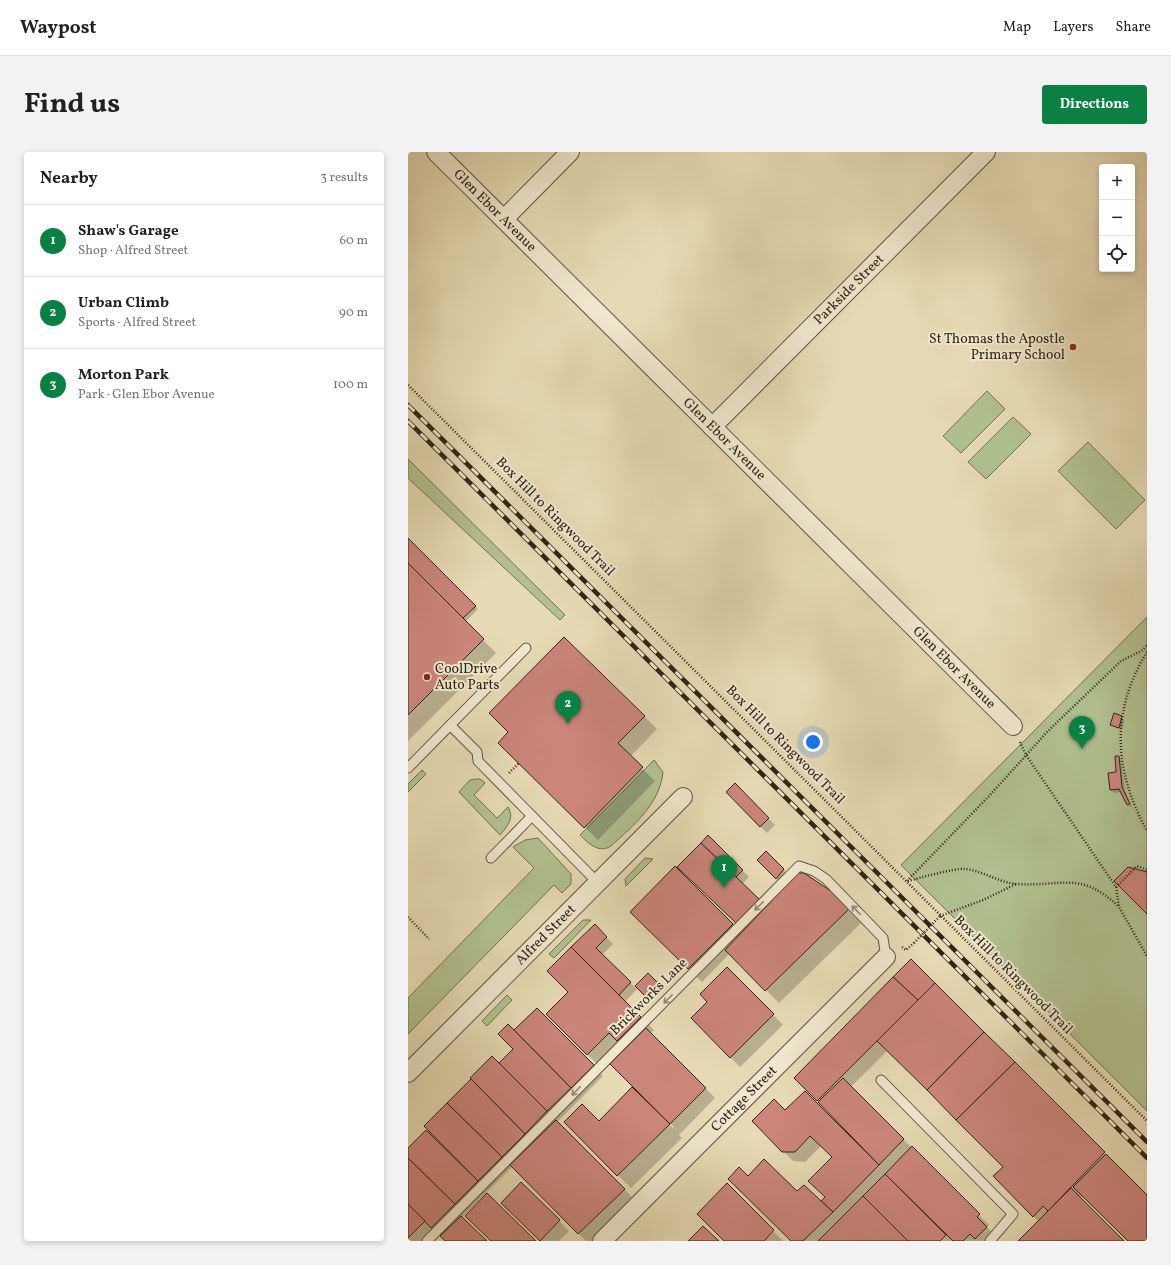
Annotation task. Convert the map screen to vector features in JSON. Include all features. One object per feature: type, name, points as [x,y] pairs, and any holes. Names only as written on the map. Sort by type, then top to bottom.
[{"type":"street","name":"Glen Ebor Avenue","points":[[436,152],[1013,726]]},
{"type":"street","points":[[504,219],[570,152]]},
{"type":"street","name":"Parkside Street","points":[[712,427],[986,152]]},
{"type":"street","name":"Alfred Street","points":[[408,1073],[684,797]]},
{"type":"street","name":"Cottage Street","points":[[602,1241],[886,957]]},
{"type":"lane","points":[[408,768],[526,648]]},
{"type":"lane","points":[[450,725],[478,752],[478,761],[598,883]]},
{"type":"lane","points":[[491,858],[532,816]]},
{"type":"lane","name":"Brickworks Lane","points":[[427,1241],[799,866],[814,871],[826,879],[883,938],[886,957]]},
{"type":"lane","points":[[881,1080],[1013,1214],[990,1241]]},
{"type":"path","name":"Box Hill to Ringwood Trail","points":[[408,385],[1147,1121]]},
{"type":"path","points":[[907,881],[990,795],[1026,755],[1121,660],[1143,650],[1147,645]]},
{"type":"path","points":[[1147,652],[1132,680],[1126,701],[1120,749],[1123,772],[1131,798],[1147,831]]},
{"type":"path","points":[[1013,726],[1026,755],[1116,887],[1118,907]]},
{"type":"path","points":[[1116,887],[1137,866],[1147,870]]},
{"type":"path","points":[[907,881],[963,868],[1016,884],[1071,882],[1086,885],[1098,889],[1118,907],[1147,956]]},
{"type":"path","points":[[914,943],[940,916],[983,900],[1016,884]]},
{"type":"path","points":[[408,917],[429,939]]},
{"type":"green space","points":[[987,391],[1005,409],[961,453],[943,436]]},
{"type":"green space","points":[[1013,417],[1031,434],[986,479],[968,462]]},
{"type":"green space","points":[[1088,442],[1145,500],[1116,529],[1058,471]]},
{"type":"green space","points":[[408,459],[565,615],[560,620],[408,478]]},
{"type":"green space","points":[[1147,617],[1147,1111],[901,865]]},
{"type":"green space","points":[[654,760],[663,772],[661,784],[657,794],[644,814],[611,846],[602,849],[590,844],[580,835]]},
{"type":"green space","points":[[422,770],[426,774],[408,792],[408,784]]},
{"type":"green space","points":[[480,779],[485,783],[474,795],[497,818],[508,807],[510,811],[511,815],[509,822],[500,835],[459,792],[470,780]]},
{"type":"green space","points":[[538,838],[571,874],[571,884],[562,893],[554,885],[408,1034],[408,998],[534,868],[513,847],[525,840]]},
{"type":"green space","points":[[645,858],[653,859],[626,886],[625,879]]},
{"type":"green space","points":[[583,920],[591,920],[554,958],[549,954]]},
{"type":"green space","points":[[507,995],[512,1000],[487,1026],[482,1021]]},
{"type":"building","points":[[408,538],[476,606],[463,618],[408,563]]},
{"type":"building","name":"CoolDrive Auto Parts","points":[[408,563],[484,639],[408,715]]},
{"type":"building","points":[[564,637],[645,716],[618,743],[643,767],[584,828],[498,743],[508,732],[489,713]]},
{"type":"building","points":[[1114,713],[1122,716],[1119,728],[1110,725]]},
{"type":"building","points":[[1115,756],[1119,756],[1122,787],[1130,804],[1127,805],[1119,789],[1110,790],[1108,773],[1116,772]]},
{"type":"building","points":[[735,783],[769,818],[760,827],[726,792]]},
{"type":"building","points":[[708,835],[743,870],[736,877],[701,843]]},
{"type":"building","points":[[701,843],[760,900],[737,924],[677,867]]},
{"type":"building","points":[[766,851],[784,869],[776,879],[757,860]]},
{"type":"building","points":[[675,866],[733,924],[688,969],[630,912]]},
{"type":"building","points":[[1128,867],[1147,872],[1147,914],[1114,881]]},
{"type":"building","points":[[798,873],[804,873],[831,891],[849,909],[765,991],[725,950]]},
{"type":"building","points":[[595,924],[607,937],[596,948],[631,982],[619,995],[571,947]]},
{"type":"building","points":[[571,947],[641,1017],[617,1041],[609,1033],[587,1055],[546,1014],[568,992],[547,971]]},
{"type":"building","points":[[911,959],[935,983],[918,1000],[893,977]]},
{"type":"building","points":[[727,967],[774,1014],[730,1058],[691,1018],[707,1002],[700,994]]},
{"type":"building","points":[[648,973],[661,986],[648,999],[635,986]]},
{"type":"building","points":[[893,977],[918,1000],[817,1101],[794,1078]]},
{"type":"building","points":[[935,983],[984,1032],[927,1090],[877,1041]]},
{"type":"building","points":[[537,1008],[594,1065],[571,1088],[514,1030]]},
{"type":"building","points":[[508,1024],[571,1088],[547,1111],[499,1063],[513,1049],[498,1034]]},
{"type":"building","points":[[646,1028],[706,1088],[670,1124],[610,1064]]},
{"type":"building","points":[[984,1032],[1015,1062],[956,1120],[927,1090]]},
{"type":"building","points":[[492,1056],[547,1111],[525,1134],[470,1078]]},
{"type":"building","points":[[1015,1062],[1105,1152],[1048,1211],[1043,1206],[1033,1217],[993,1176],[1003,1167],[956,1120]]},
{"type":"building","points":[[843,1078],[904,1139],[879,1165],[818,1102]]},
{"type":"building","points":[[471,1079],[525,1134],[502,1157],[447,1103]]},
{"type":"building","points":[[632,1087],[670,1124],[617,1176],[564,1122],[582,1104],[599,1121]]},
{"type":"building","points":[[805,1091],[879,1165],[833,1212],[821,1201],[825,1197],[808,1181],[832,1157],[810,1136],[795,1152],[782,1152],[752,1121],[774,1099],[785,1110]]},
{"type":"building","points":[[447,1103],[502,1157],[478,1181],[424,1126]]},
{"type":"building","points":[[556,1120],[625,1189],[578,1234],[510,1165]]},
{"type":"building","points":[[426,1130],[478,1181],[455,1204],[408,1158],[408,1148]]},
{"type":"building","points":[[912,1146],[980,1214],[977,1217],[987,1227],[975,1239],[970,1234],[963,1241],[953,1241],[885,1174]]},
{"type":"building","points":[[1106,1154],[1147,1195],[1147,1241],[1128,1241],[1073,1187]]},
{"type":"building","points":[[408,1158],[455,1204],[431,1228],[408,1204]]},
{"type":"building","points":[[764,1159],[797,1191],[804,1185],[833,1212],[803,1241],[791,1241],[728,1179],[739,1167],[748,1176]]},
{"type":"building","points":[[885,1174],[946,1235],[940,1241],[907,1241],[863,1196]]},
{"type":"building","points":[[521,1182],[560,1220],[540,1241],[501,1203]]},
{"type":"building","points":[[727,1183],[774,1230],[764,1241],[724,1241],[697,1214]]},
{"type":"building","points":[[1071,1188],[1124,1241],[1018,1241]]},
{"type":"building","points":[[487,1193],[536,1241],[491,1241],[465,1216]]},
{"type":"building","points":[[863,1196],[908,1241],[818,1241]]},
{"type":"building","points":[[408,1204],[425,1221],[408,1238]]},
{"type":"building","points":[[461,1216],[487,1241],[445,1241],[440,1236]]},
{"type":"building","points":[[703,1226],[719,1241],[688,1241]]},
{"type":"railway","points":[[408,405],[1147,1142]]},
{"type":"railway","points":[[408,421],[1147,1158]]},
{"type":"place","name":"St Thomas the Apostle Primary School","points":[[1073,347]]},
{"type":"place","name":"CoolDrive Auto Parts","points":[[427,677]]},
{"type":"place","name":"Urban Climb","points":[[568,724]]},
{"type":"place","name":"Morton Park","points":[[1082,749]]},
{"type":"place","name":"Shaw's Garage","points":[[724,888]]}]
